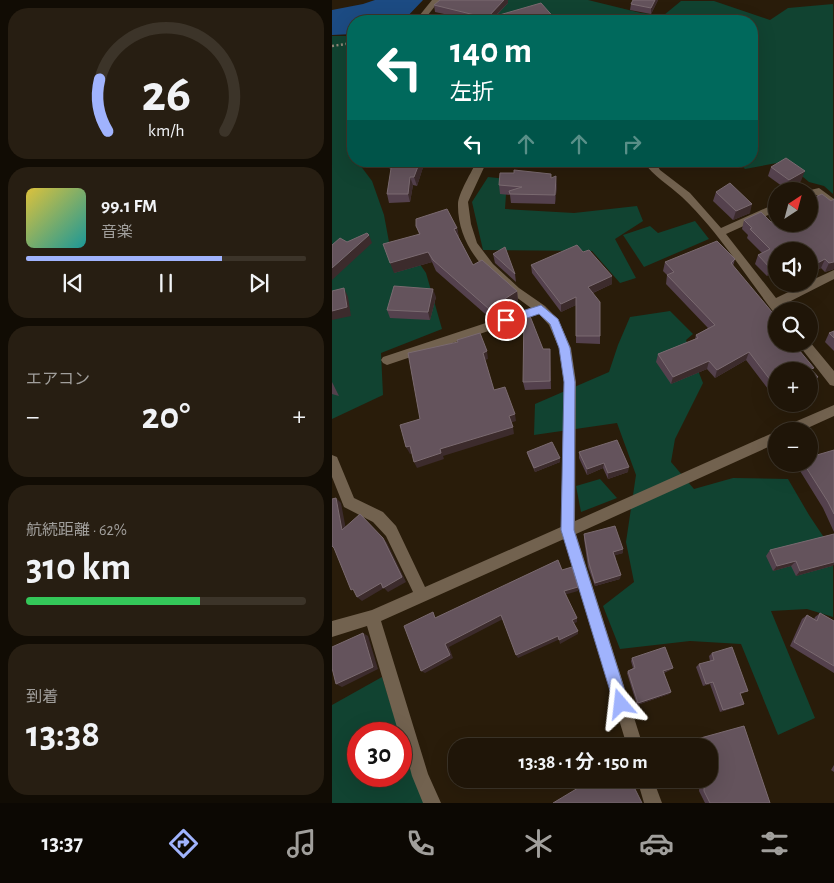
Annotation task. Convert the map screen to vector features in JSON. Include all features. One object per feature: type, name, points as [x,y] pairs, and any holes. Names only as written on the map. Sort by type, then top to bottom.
[{"type":"street","points":[[424,15],[436,0]]},
{"type":"street","points":[[479,167],[463,202],[466,224],[472,244],[490,267],[515,291],[541,309],[554,322],[565,348],[570,382],[568,530],[632,738]]},
{"type":"street","points":[[653,167],[686,194],[719,233],[771,302]]},
{"type":"street","points":[[818,191],[834,205]]},
{"type":"street","points":[[719,233],[768,211]]},
{"type":"street","points":[[786,302],[834,274]]},
{"type":"street","points":[[387,360],[541,309]]},
{"type":"street","points":[[810,352],[834,381]]},
{"type":"street","points":[[808,422],[834,410]]},
{"type":"street","points":[[332,629],[372,618],[768,440]]},
{"type":"street","points":[[332,461],[349,502],[378,517],[391,531],[422,596]]},
{"type":"street","points":[[372,618],[420,776],[432,803]]},
{"type":"street","points":[[648,788],[653,803]]},
{"type":"path","points":[[332,46],[347,44]]},
{"type":"green space","points":[[470,0],[588,0],[641,13],[664,15],[453,15]]},
{"type":"green space","points":[[681,1],[714,1],[755,15],[664,15]]},
{"type":"green space","points":[[833,4],[833,194],[824,186],[818,184],[818,182],[809,182],[790,166],[782,162],[758,167],[758,16],[770,20],[788,8]]},
{"type":"green space","points":[[332,36],[347,36],[347,167],[362,167],[372,181],[384,215],[389,242],[404,241],[426,273],[442,329],[381,353],[383,395],[332,419]]},
{"type":"green space","points":[[488,177],[507,179],[505,209],[574,213],[637,206],[643,221],[615,239],[636,278],[620,283],[592,251],[483,250],[472,202]]},
{"type":"green space","points":[[695,221],[709,239],[644,267],[623,235],[650,226],[658,233]]},
{"type":"green space","points":[[670,311],[693,334],[686,340],[703,383],[675,439],[671,462],[694,489],[733,478],[788,479],[833,551],[833,617],[807,609],[771,611],[815,718],[778,735],[741,644],[690,641],[620,649],[603,606],[634,582],[626,542],[636,475],[617,423],[534,435],[535,404],[609,372],[630,317]]},
{"type":"green space","points":[[600,479],[617,498],[581,512],[576,486]]},
{"type":"green space","points":[[382,677],[396,722],[347,722],[347,787],[412,787],[412,773],[425,803],[332,803],[332,705]]},
{"type":"water","points":[[375,0],[423,0],[409,15],[347,15],[347,34],[332,35],[332,10]]},
{"type":"building","points":[[440,0],[504,0],[490,15],[475,15],[434,5]]},
{"type":"building","points":[[633,0],[655,0],[651,8],[631,4]]},
{"type":"building","points":[[541,3],[552,15],[499,15]]},
{"type":"building","points":[[786,158],[805,171],[789,180],[771,167]]},
{"type":"building","points":[[391,167],[418,167],[414,177],[410,177],[408,194],[387,194]]},
{"type":"building","points":[[514,170],[551,174],[551,178],[556,176],[555,195],[510,194],[509,191],[522,187],[499,185],[500,173],[514,173]]},
{"type":"building","points":[[730,183],[752,204],[736,211],[716,192]]},
{"type":"building","points":[[822,194],[831,201],[834,199],[834,262],[829,263],[825,259],[818,263],[818,242],[768,242],[768,247],[744,220],[761,212],[768,219],[768,232],[818,232],[818,196]]},
{"type":"building","points":[[447,209],[457,228],[454,229],[473,265],[482,260],[517,291],[489,309],[433,260],[428,252],[390,263],[383,244],[420,234],[416,226],[416,219]]},
{"type":"building","points":[[367,233],[369,235],[332,268],[332,245],[340,238],[347,242]]},
{"type":"building","points":[[717,241],[735,259],[731,263],[768,307],[768,352],[801,352],[809,362],[768,362],[768,377],[749,352],[717,370],[709,361],[673,377],[658,354],[698,338],[696,335],[715,325],[667,275],[674,272],[665,262]]},
{"type":"building","points":[[577,245],[583,252],[589,250],[612,276],[588,287],[600,302],[600,336],[576,336],[576,297],[561,304],[531,265]]},
{"type":"building","points":[[505,247],[515,274],[493,254]]},
{"type":"building","points":[[768,250],[768,266],[758,255]]},
{"type":"building","points":[[394,286],[433,289],[428,312],[387,310]]},
{"type":"building","points":[[344,288],[347,307],[332,311],[332,291]]},
{"type":"building","points":[[528,311],[543,349],[550,349],[550,381],[523,382],[524,312]]},
{"type":"building","points":[[834,331],[834,338],[829,333]]},
{"type":"building","points":[[480,333],[487,351],[483,353],[494,390],[505,387],[515,414],[509,416],[513,427],[440,449],[441,453],[414,462],[410,446],[406,447],[400,425],[420,419],[408,353],[458,342],[457,340]]},
{"type":"building","points":[[617,440],[629,467],[608,473],[604,463],[587,469],[579,452]]},
{"type":"building","points":[[552,442],[560,458],[534,468],[527,452]]},
{"type":"building","points":[[834,450],[834,514],[809,472],[818,472],[818,455]]},
{"type":"building","points":[[336,498],[342,530],[360,514],[383,538],[402,577],[383,588],[381,583],[357,597],[353,589],[351,590],[332,546],[332,499]]},
{"type":"building","points":[[615,526],[623,549],[613,552],[621,575],[595,583],[584,534]]},
{"type":"building","points":[[834,534],[834,562],[800,571],[796,561],[777,566],[770,550]]},
{"type":"building","points":[[558,560],[562,570],[572,567],[578,587],[564,591],[577,618],[572,620],[578,631],[559,640],[558,636],[516,655],[501,615],[445,644],[450,655],[421,671],[404,626],[433,612],[435,618]]},
{"type":"building","points":[[820,613],[834,621],[834,666],[794,642],[807,615],[817,621]]},
{"type":"building","points":[[363,633],[373,667],[336,684],[332,668],[332,647]]},
{"type":"building","points":[[665,647],[673,668],[663,671],[671,692],[638,703],[628,671],[635,668],[632,658]]},
{"type":"building","points":[[732,647],[748,691],[740,693],[744,704],[723,710],[713,682],[706,684],[699,664],[714,660],[712,653]]},
{"type":"building","points":[[744,726],[770,803],[710,803],[704,788],[718,788],[718,738],[701,738]]},
{"type":"building","points":[[578,788],[634,788],[642,803],[553,803]]},
{"type":"route","points":[[506,320],[541,309],[554,322],[565,348],[570,382],[568,530],[621,704]]}]
